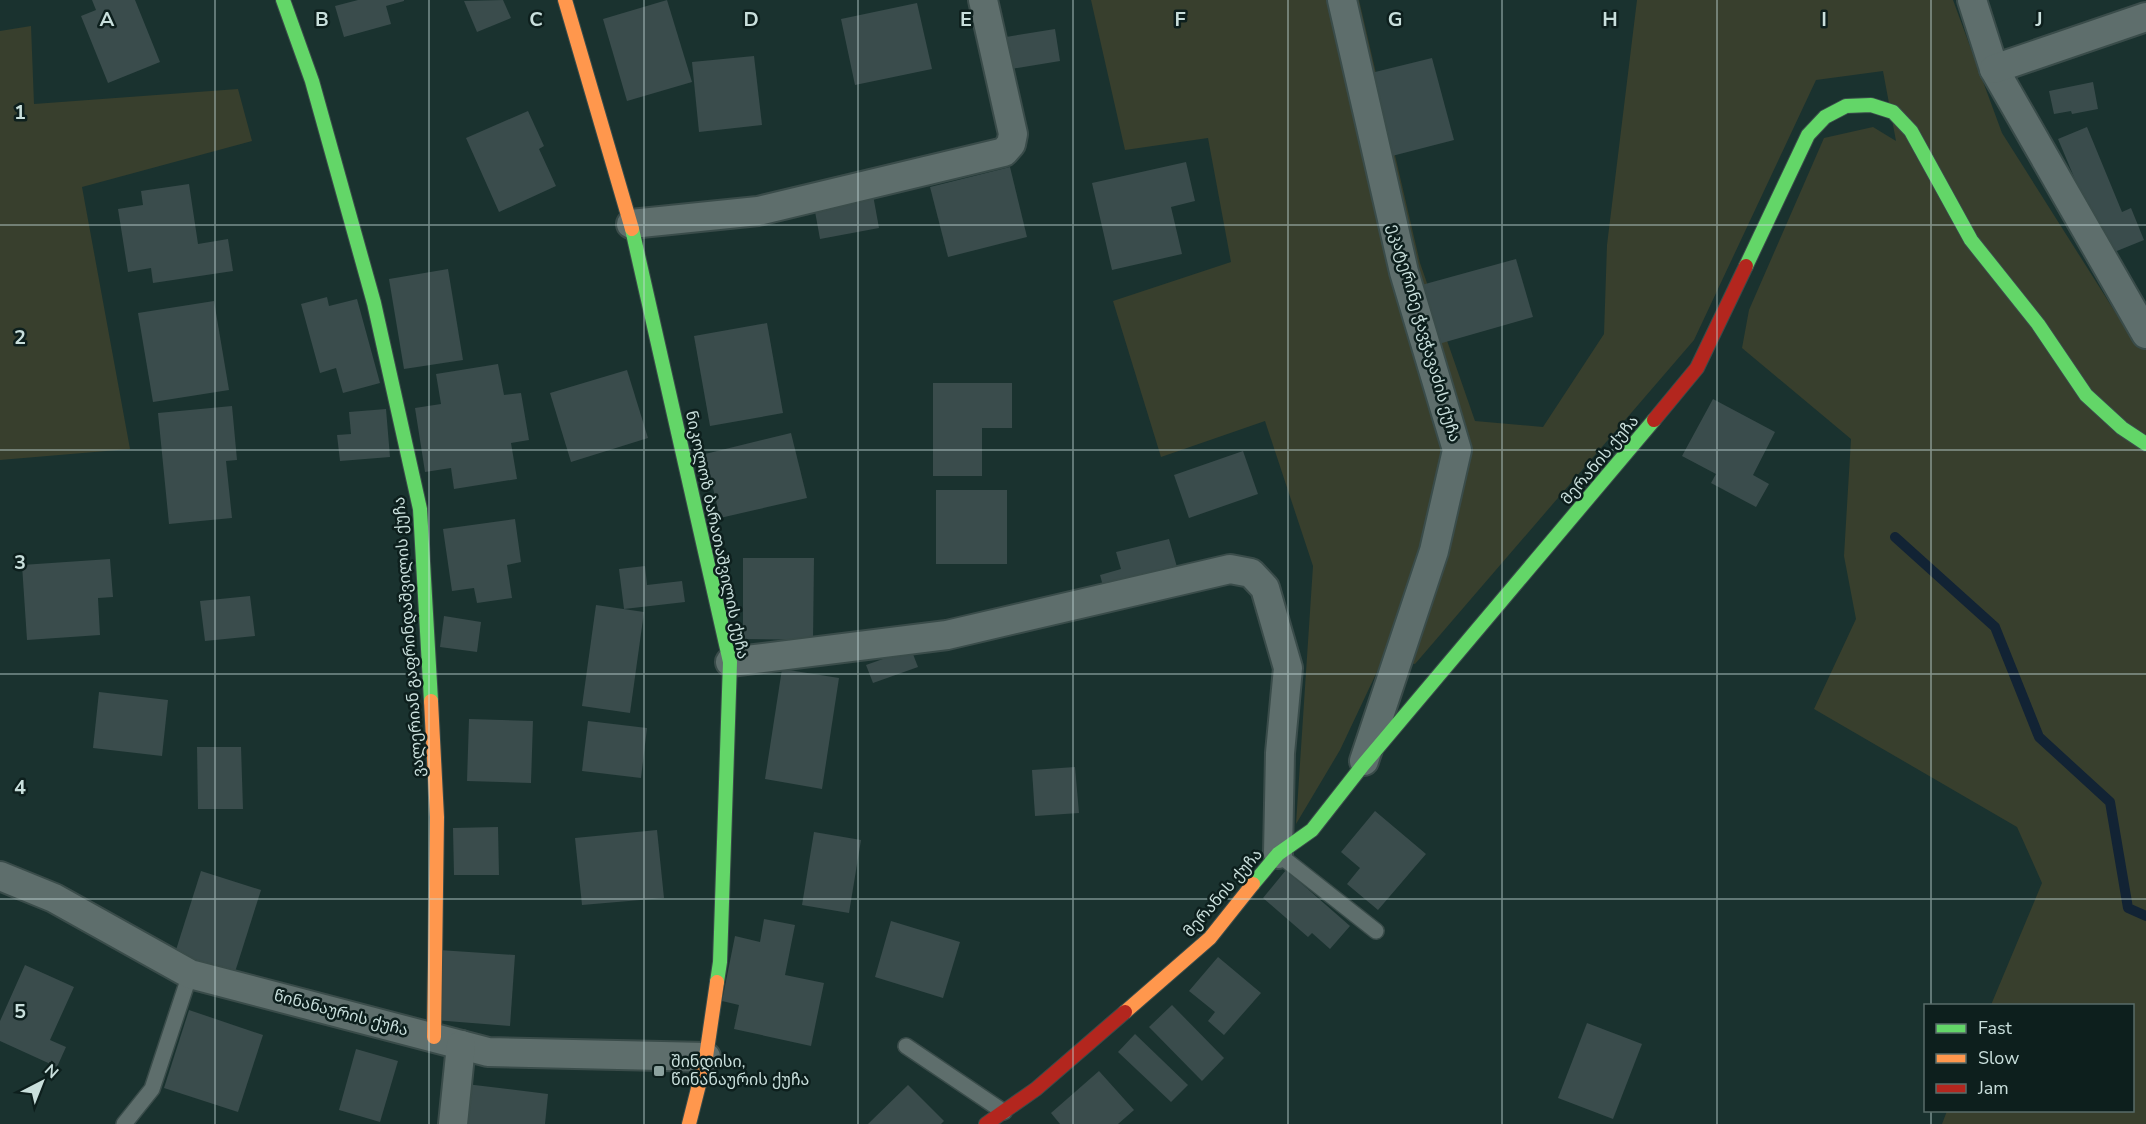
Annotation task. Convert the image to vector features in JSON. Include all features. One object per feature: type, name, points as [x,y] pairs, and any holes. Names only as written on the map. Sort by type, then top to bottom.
[{"type":"street","name":"ვალერიან გაფრინდაშვილის ქუჩა","points":[[283,0],[312,81],[374,303],[420,509],[437,817],[434,1037]]},
{"type":"street","name":"ნიკოლოზ ბარათაშვილის ქუჩა","points":[[565,0],[631,224],[730,662],[720,962],[706,1057],[689,1124]]},
{"type":"street","points":[[631,224],[758,211],[1004,152],[1011,144],[1013,134],[983,0]]},
{"type":"street","name":"ეკატერინე ჭავჭავაძის ქუჩა","points":[[1342,0],[1404,272],[1457,450],[1434,551],[1363,765]]},
{"type":"street","points":[[1972,0],[1994,69],[2146,334]]},
{"type":"street","points":[[1994,69],[2146,17]]},
{"type":"street","name":"მერანის ქუჩა","points":[[986,1124],[1036,1089],[1210,938],[1278,854],[1312,830],[1363,765],[1627,454],[1697,368],[1808,135],[1825,117],[1846,106],[1871,105],[1893,112],[1911,131],[1971,240],[2038,324],[2086,394],[2122,429],[2146,444]]},
{"type":"street","points":[[730,662],[947,635],[1230,569],[1251,573],[1265,588],[1288,668],[1280,753],[1278,854]]},
{"type":"street","name":"წინანაურის ქუჩა","points":[[0,876],[54,898],[190,974],[488,1052],[706,1057]]},
{"type":"street","points":[[453,1124],[461,1045]]},
{"type":"lane","points":[[1278,854],[1376,931]]},
{"type":"lane","points":[[124,1124],[152,1089],[190,974]]},
{"type":"lane","points":[[906,1046],[1004,1112]]},
{"type":"green space","points":[[1091,0],[1359,0],[1420,263],[1475,421],[1543,427],[1604,334],[1607,245],[1637,0],[1953,0],[2002,133],[2131,337],[2146,339],[2146,1124],[1942,1124],[1947,1112],[2134,1112],[2134,1004],[1991,1004],[2042,883],[2017,827],[1814,709],[1856,619],[1844,556],[1851,439],[1742,348],[1749,310],[1824,138],[1873,127],[1896,141],[1883,71],[1816,80],[1694,340],[1415,664],[1383,659],[1340,750],[1296,824],[1313,566],[1265,421],[1161,457],[1113,301],[1231,262],[1208,138],[1125,150]]},
{"type":"green space","points":[[31,26],[34,104],[238,89],[252,141],[82,187],[130,449],[0,460],[0,31]]},
{"type":"building","points":[[92,0],[135,0],[160,62],[108,83],[81,16],[96,10]]},
{"type":"building","points":[[358,0],[404,1],[386,6],[391,24],[344,37],[335,6]]},
{"type":"building","points":[[503,0],[511,18],[477,32],[464,1]]},
{"type":"building","points":[[667,0],[692,82],[627,101],[603,19]]},
{"type":"building","points":[[917,3],[932,69],[855,85],[841,19]]},
{"type":"building","points":[[1055,29],[1060,61],[1011,69],[1006,37]]},
{"type":"building","points":[[754,56],[762,125],[699,132],[692,62]]},
{"type":"building","points":[[1432,58],[1454,140],[1392,156],[1371,73]]},
{"type":"building","points":[[2093,82],[2098,109],[2072,114],[2071,111],[2054,114],[2049,91]]},
{"type":"building","points":[[528,111],[544,146],[539,149],[556,186],[499,212],[466,138]]},
{"type":"building","points":[[2087,127],[2122,212],[2131,208],[2144,240],[2107,255],[2058,139]]},
{"type":"building","points":[[1186,162],[1195,201],[1171,207],[1182,254],[1112,270],[1092,183]]},
{"type":"building","points":[[1010,167],[1027,237],[948,257],[930,187]]},
{"type":"building","points":[[189,184],[198,244],[228,239],[233,271],[153,283],[151,268],[128,272],[118,209],[143,205],[141,191]]},
{"type":"building","points":[[873,195],[879,228],[820,239],[814,206]]},
{"type":"building","points":[[1516,259],[1533,317],[1435,345],[1418,286]]},
{"type":"building","points":[[448,269],[463,360],[404,369],[389,279]]},
{"type":"building","points":[[327,297],[329,306],[357,299],[380,383],[343,393],[336,368],[320,373],[301,304]]},
{"type":"building","points":[[214,301],[229,390],[153,402],[138,313]]},
{"type":"building","points":[[767,323],[783,413],[710,426],[694,336]]},
{"type":"building","points":[[498,364],[504,395],[521,393],[529,440],[511,443],[517,479],[454,489],[451,468],[425,472],[415,408],[441,404],[436,374]]},
{"type":"building","points":[[627,370],[648,438],[571,462],[550,393]]},
{"type":"building","points":[[933,383],[1012,383],[1012,428],[982,428],[982,476],[933,476]]},
{"type":"building","points":[[1713,399],[1775,432],[1753,475],[1769,484],[1756,507],[1711,483],[1716,474],[1682,456]]},
{"type":"building","points":[[232,406],[237,460],[226,461],[232,518],[169,524],[158,413]]},
{"type":"building","points":[[386,409],[390,457],[340,461],[337,435],[351,434],[349,412]]},
{"type":"building","points":[[791,433],[807,498],[720,518],[705,454]]},
{"type":"building","points":[[1243,451],[1258,494],[1189,518],[1174,475]]},
{"type":"building","points":[[936,490],[1007,490],[1007,564],[936,564]]},
{"type":"building","points":[[515,519],[521,562],[507,565],[512,598],[477,603],[474,588],[452,591],[443,529]]},
{"type":"building","points":[[1169,539],[1177,567],[1103,586],[1100,575],[1121,569],[1116,552]]},
{"type":"building","points":[[743,558],[814,558],[813,640],[743,639]]},
{"type":"building","points":[[110,559],[113,597],[98,598],[100,635],[27,640],[22,565]]},
{"type":"building","points":[[645,566],[647,585],[682,581],[685,602],[624,609],[619,569]]},
{"type":"building","points":[[250,596],[255,636],[205,641],[200,601]]},
{"type":"building","points":[[596,605],[644,612],[630,713],[582,706]]},
{"type":"building","points":[[444,616],[481,622],[477,652],[440,647]]},
{"type":"building","points":[[911,649],[918,667],[873,683],[866,665]]},
{"type":"building","points":[[782,669],[839,678],[822,789],[765,779]]},
{"type":"building","points":[[99,692],[168,700],[162,756],[93,748]]},
{"type":"building","points":[[469,719],[533,721],[531,783],[467,781]]},
{"type":"building","points":[[588,721],[647,728],[641,778],[582,771]]},
{"type":"building","points":[[197,747],[241,747],[243,809],[198,809]]},
{"type":"building","points":[[1075,767],[1079,813],[1035,816],[1032,770]]},
{"type":"building","points":[[1375,811],[1426,854],[1378,910],[1347,884],[1360,868],[1341,852]]},
{"type":"building","points":[[498,827],[499,875],[454,875],[453,828]]},
{"type":"building","points":[[657,830],[664,898],[582,905],[575,838]]},
{"type":"building","points":[[814,832],[861,840],[849,913],[802,905]]},
{"type":"building","points":[[1286,870],[1350,926],[1330,949],[1312,933],[1308,937],[1263,898]]},
{"type":"building","points":[[201,871],[261,890],[235,972],[175,953]]},
{"type":"building","points":[[764,919],[795,925],[785,975],[824,983],[811,1046],[734,1029],[739,1005],[722,1001],[735,936],[760,942]]},
{"type":"building","points":[[891,921],[960,942],[943,998],[875,977]]},
{"type":"building","points":[[439,950],[515,955],[510,1026],[434,1020]]},
{"type":"building","points":[[1218,957],[1261,993],[1224,1035],[1208,1021],[1215,1012],[1189,991]]},
{"type":"building","points":[[25,965],[74,987],[50,1040],[66,1047],[57,1067],[0,1041],[0,1021]]},
{"type":"building","points":[[1172,1005],[1224,1058],[1202,1081],[1149,1027]]},
{"type":"building","points":[[189,1010],[263,1035],[238,1112],[164,1088]]},
{"type":"building","points":[[1587,1023],[1642,1044],[1613,1119],[1558,1098]]},
{"type":"building","points":[[1135,1034],[1188,1085],[1171,1102],[1118,1052]]},
{"type":"building","points":[[356,1049],[398,1061],[380,1122],[339,1110]]},
{"type":"building","points":[[1099,1071],[1134,1110],[1118,1124],[1060,1124],[1051,1113]]},
{"type":"building","points":[[466,1084],[548,1094],[545,1124],[461,1124]]},
{"type":"building","points":[[908,1085],[944,1121],[941,1124],[868,1124]]},
{"type":"waterway","points":[[1895,537],[1995,627],[2039,737],[2110,802],[2128,908],[2146,916]]},
{"type":"traffic: fast","points":[[283,0],[312,81],[374,303],[420,509],[431,701]]},
{"type":"traffic: fast","points":[[1746,266],[1808,135],[1825,117],[1846,106],[1871,105],[1893,112],[1911,131],[1971,240],[2038,324],[2086,395],[2122,428],[2146,444]]},
{"type":"traffic: fast","points":[[632,229],[730,662],[720,962],[717,982]]},
{"type":"traffic: fast","points":[[1253,884],[1278,854],[1312,830],[1363,765],[1654,420]]},
{"type":"traffic: slow","points":[[565,0],[632,229]]},
{"type":"traffic: slow","points":[[431,701],[437,817],[434,1037]]},
{"type":"traffic: slow","points":[[1125,1012],[1210,938],[1253,884]]},
{"type":"traffic: slow","points":[[689,1124],[706,1057],[717,982]]},
{"type":"traffic: jam","points":[[1654,420],[1697,368],[1746,266]]},
{"type":"traffic: jam","points":[[986,1124],[1036,1089],[1125,1012]]},
{"type":"place","name":"შინდისი, წინანაურის ქუჩა","points":[[659,1071]]}]
